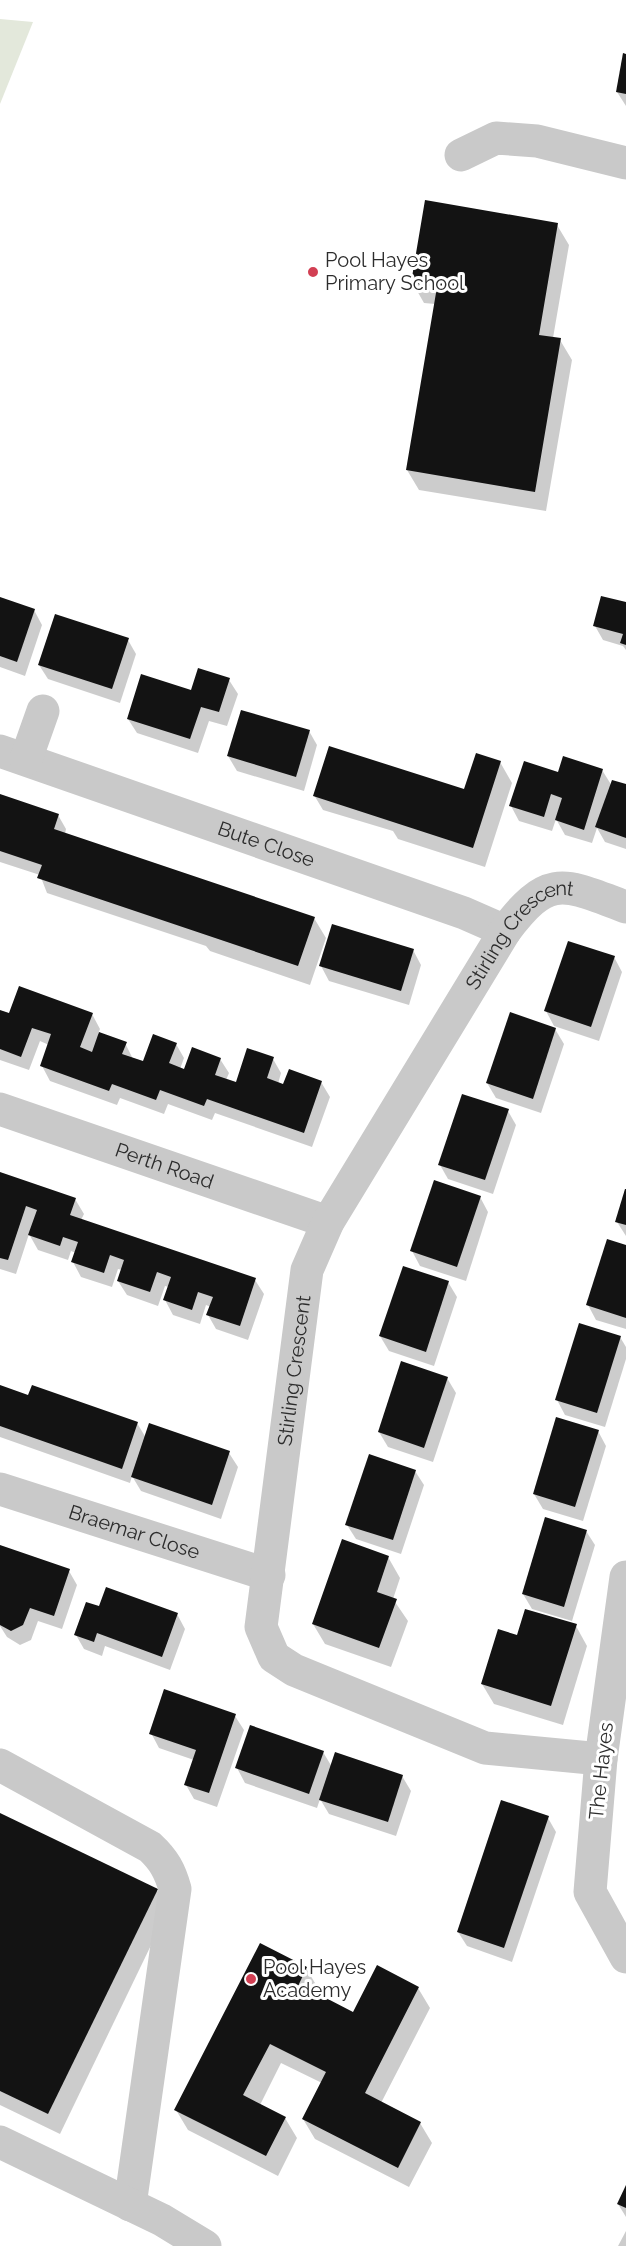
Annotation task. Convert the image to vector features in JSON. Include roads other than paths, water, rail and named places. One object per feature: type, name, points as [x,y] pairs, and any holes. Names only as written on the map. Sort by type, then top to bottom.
[{"type":"street","points":[[461,155],[496,138],[537,141],[626,163]]},
{"type":"street","name":"Bute Close","points":[[43,711],[13,755],[464,913],[505,930]]},
{"type":"street","name":"Stirling Crescent","points":[[601,1759],[485,1748],[294,1670],[274,1657],[261,1627],[307,1270],[328,1222],[505,930],[527,902],[552,889],[570,886],[626,907]]},
{"type":"street","name":"Perth Road","points":[[0,1109],[328,1222]]},
{"type":"street","name":"Braemar Close","points":[[0,1489],[268,1575]]},
{"type":"street","name":"The Hayes","points":[[626,1577],[621,1636],[601,1759],[590,1892],[626,1957]]},
{"type":"street","points":[[0,1765],[150,1847],[163,1859],[171,1873],[175,1889],[130,2205]]},
{"type":"street","points":[[0,2142],[130,2205],[205,2246]]},
{"type":"place","name":"Pool Hayes Primary School","points":[[313,272]]},
{"type":"place","name":"Pool Hayes Academy","points":[[251,1979]]}]
